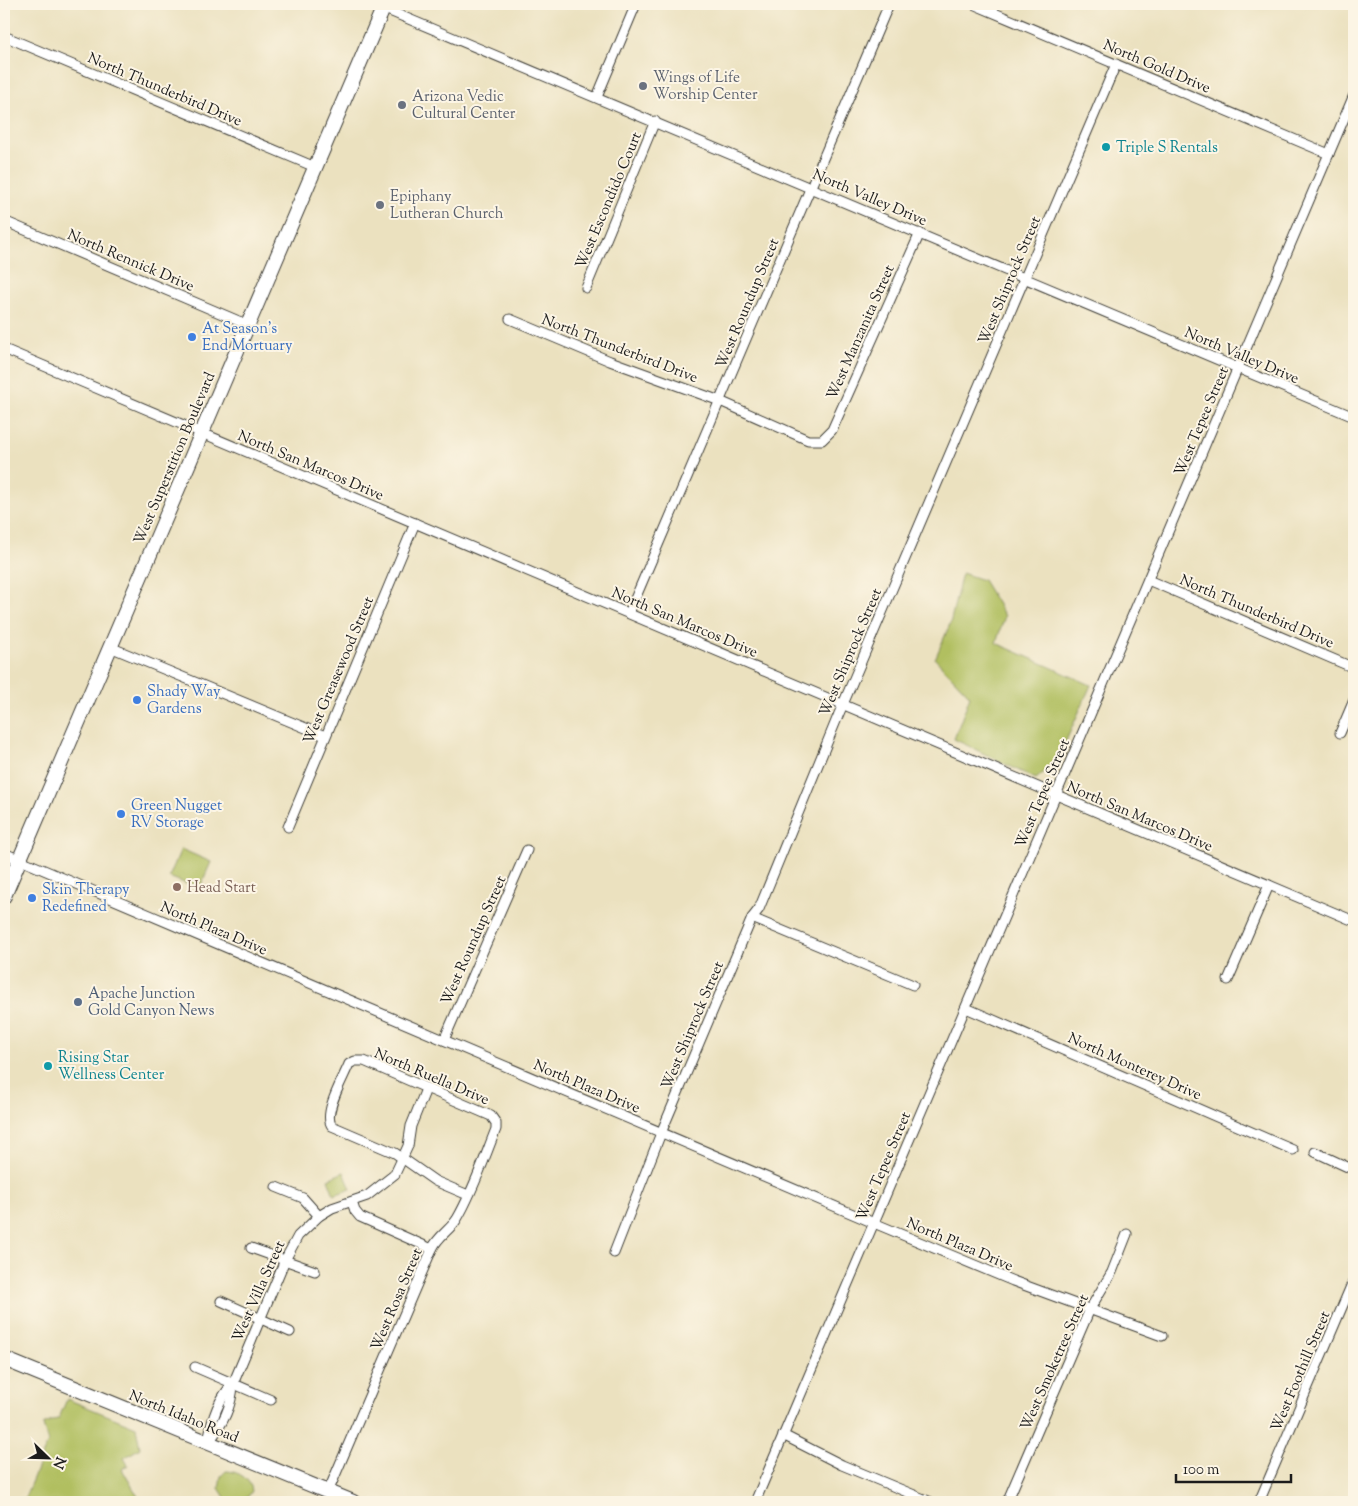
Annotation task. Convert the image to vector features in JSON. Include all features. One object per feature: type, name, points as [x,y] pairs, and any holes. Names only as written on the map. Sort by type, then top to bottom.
[{"type":"main road","name":"West Superstition Boulevard","points":[[4,896],[315,167],[381,5]]},
{"type":"main road","name":"North Idaho Road","points":[[4,1359],[353,1502]]},
{"type":"street","points":[[597,97],[636,4]]},
{"type":"street","name":"West Roundup Street","points":[[629,613],[889,4]]},
{"type":"street","name":"North Gold Drive","points":[[973,4],[1329,154]]},
{"type":"street","name":"North Valley Drive","points":[[381,5],[1354,418]]},
{"type":"street","name":"North Thunderbird Drive","points":[[4,36],[315,167]]},
{"type":"street","name":"West Shiprock Street","points":[[614,1253],[661,1133],[752,918],[759,909],[843,704],[1116,64]]},
{"type":"street","name":"West Tepee Street","points":[[755,1502],[1354,95]]},
{"type":"street","name":"West Escondido Court","points":[[586,288],[655,121]]},
{"type":"street","name":"North Rennick Drive","points":[[4,221],[248,325]]},
{"type":"street","name":"West Manzanita Street","points":[[822,440],[832,430],[920,233]]},
{"type":"street","name":"North Thunderbird Drive","points":[[510,319],[610,361],[720,401],[808,440],[822,440]]},
{"type":"street","name":"North San Marcos Drive","points":[[4,349],[1354,921]]},
{"type":"street","name":"West Greasewood Street","points":[[288,827],[414,523]]},
{"type":"street","name":"North Thunderbird Drive","points":[[1148,580],[1354,668]]},
{"type":"street","points":[[110,647],[325,736]]},
{"type":"street","points":[[1340,733],[1354,700]]},
{"type":"street","name":"West Roundup Street","points":[[444,1040],[527,850]]},
{"type":"street","name":"North Plaza Drive","points":[[4,853],[1013,1281],[1162,1336]]},
{"type":"street","points":[[1228,980],[1269,886]]},
{"type":"street","points":[[752,918],[913,985]]},
{"type":"street","name":"North Monterey Drive","points":[[966,1008],[1293,1150]]},
{"type":"street","name":"North Ruella Drive","points":[[403,1158],[336,1128],[329,1122],[328,1113],[349,1064],[355,1061],[364,1062],[491,1116],[496,1122]]},
{"type":"street","name":"West Villa Street","points":[[208,1443],[221,1426],[232,1401],[233,1384],[298,1236],[319,1216],[332,1208],[367,1196],[383,1186],[395,1174],[403,1158],[411,1126],[426,1089]]},
{"type":"street","name":"West Rosa Street","points":[[328,1492],[435,1242],[456,1220],[496,1129],[496,1122]]},
{"type":"street","points":[[1314,1152],[1354,1170]]},
{"type":"street","points":[[403,1158],[435,1181],[468,1195]]},
{"type":"street","points":[[276,1187],[303,1198],[319,1216]]},
{"type":"street","points":[[352,1202],[355,1211],[360,1217],[432,1249]]},
{"type":"street","name":"West Smoketree Street","points":[[1007,1502],[1090,1309],[1112,1272],[1127,1234]]},
{"type":"street","points":[[251,1248],[314,1271]]},
{"type":"street","name":"West Foothill Street","points":[[1259,1502],[1354,1279]]},
{"type":"street","points":[[220,1301],[290,1332]]},
{"type":"street","points":[[195,1367],[271,1400]]},
{"type":"street","points":[[783,1435],[842,1465],[931,1502]]},
{"type":"green space","points":[[962,573],[983,580],[1005,616],[996,643],[1091,685],[1057,761],[1036,779],[954,739],[970,696],[935,659],[950,624]]},
{"type":"green space","points":[[181,849],[211,862],[201,885],[190,883],[189,885],[169,877]]},
{"type":"green space","points":[[344,1172],[351,1189],[334,1195],[328,1179]]},
{"type":"green space","points":[[67,1399],[136,1427],[140,1448],[124,1458],[128,1465],[122,1469],[141,1502],[23,1502],[48,1442],[43,1425],[59,1418]]},
{"type":"green space","points":[[226,1471],[243,1476],[249,1483],[252,1491],[244,1502],[228,1502],[219,1488],[221,1476]]},
{"type":"place","name":"Wings of Life Worship Center","points":[[643,86]]},
{"type":"place","name":"Arizona Vedic Cultural Center","points":[[402,105]]},
{"type":"place","name":"Triple S Rentals","points":[[1106,147]]},
{"type":"place","name":"Epiphany Lutheran Church","points":[[380,205]]},
{"type":"place","name":"At Season's End Mortuary","points":[[192,337]]},
{"type":"place","name":"Shady Way Gardens","points":[[137,700]]},
{"type":"place","name":"Green Nugget RV Storage","points":[[121,814]]},
{"type":"place","name":"Head Start","points":[[177,887]]},
{"type":"place","name":"Skin Therapy Redefined","points":[[32,898]]},
{"type":"place","name":"Apache Junction Gold Canyon News","points":[[78,1002]]},
{"type":"place","name":"Rising Star Wellness Center","points":[[48,1066]]}]
